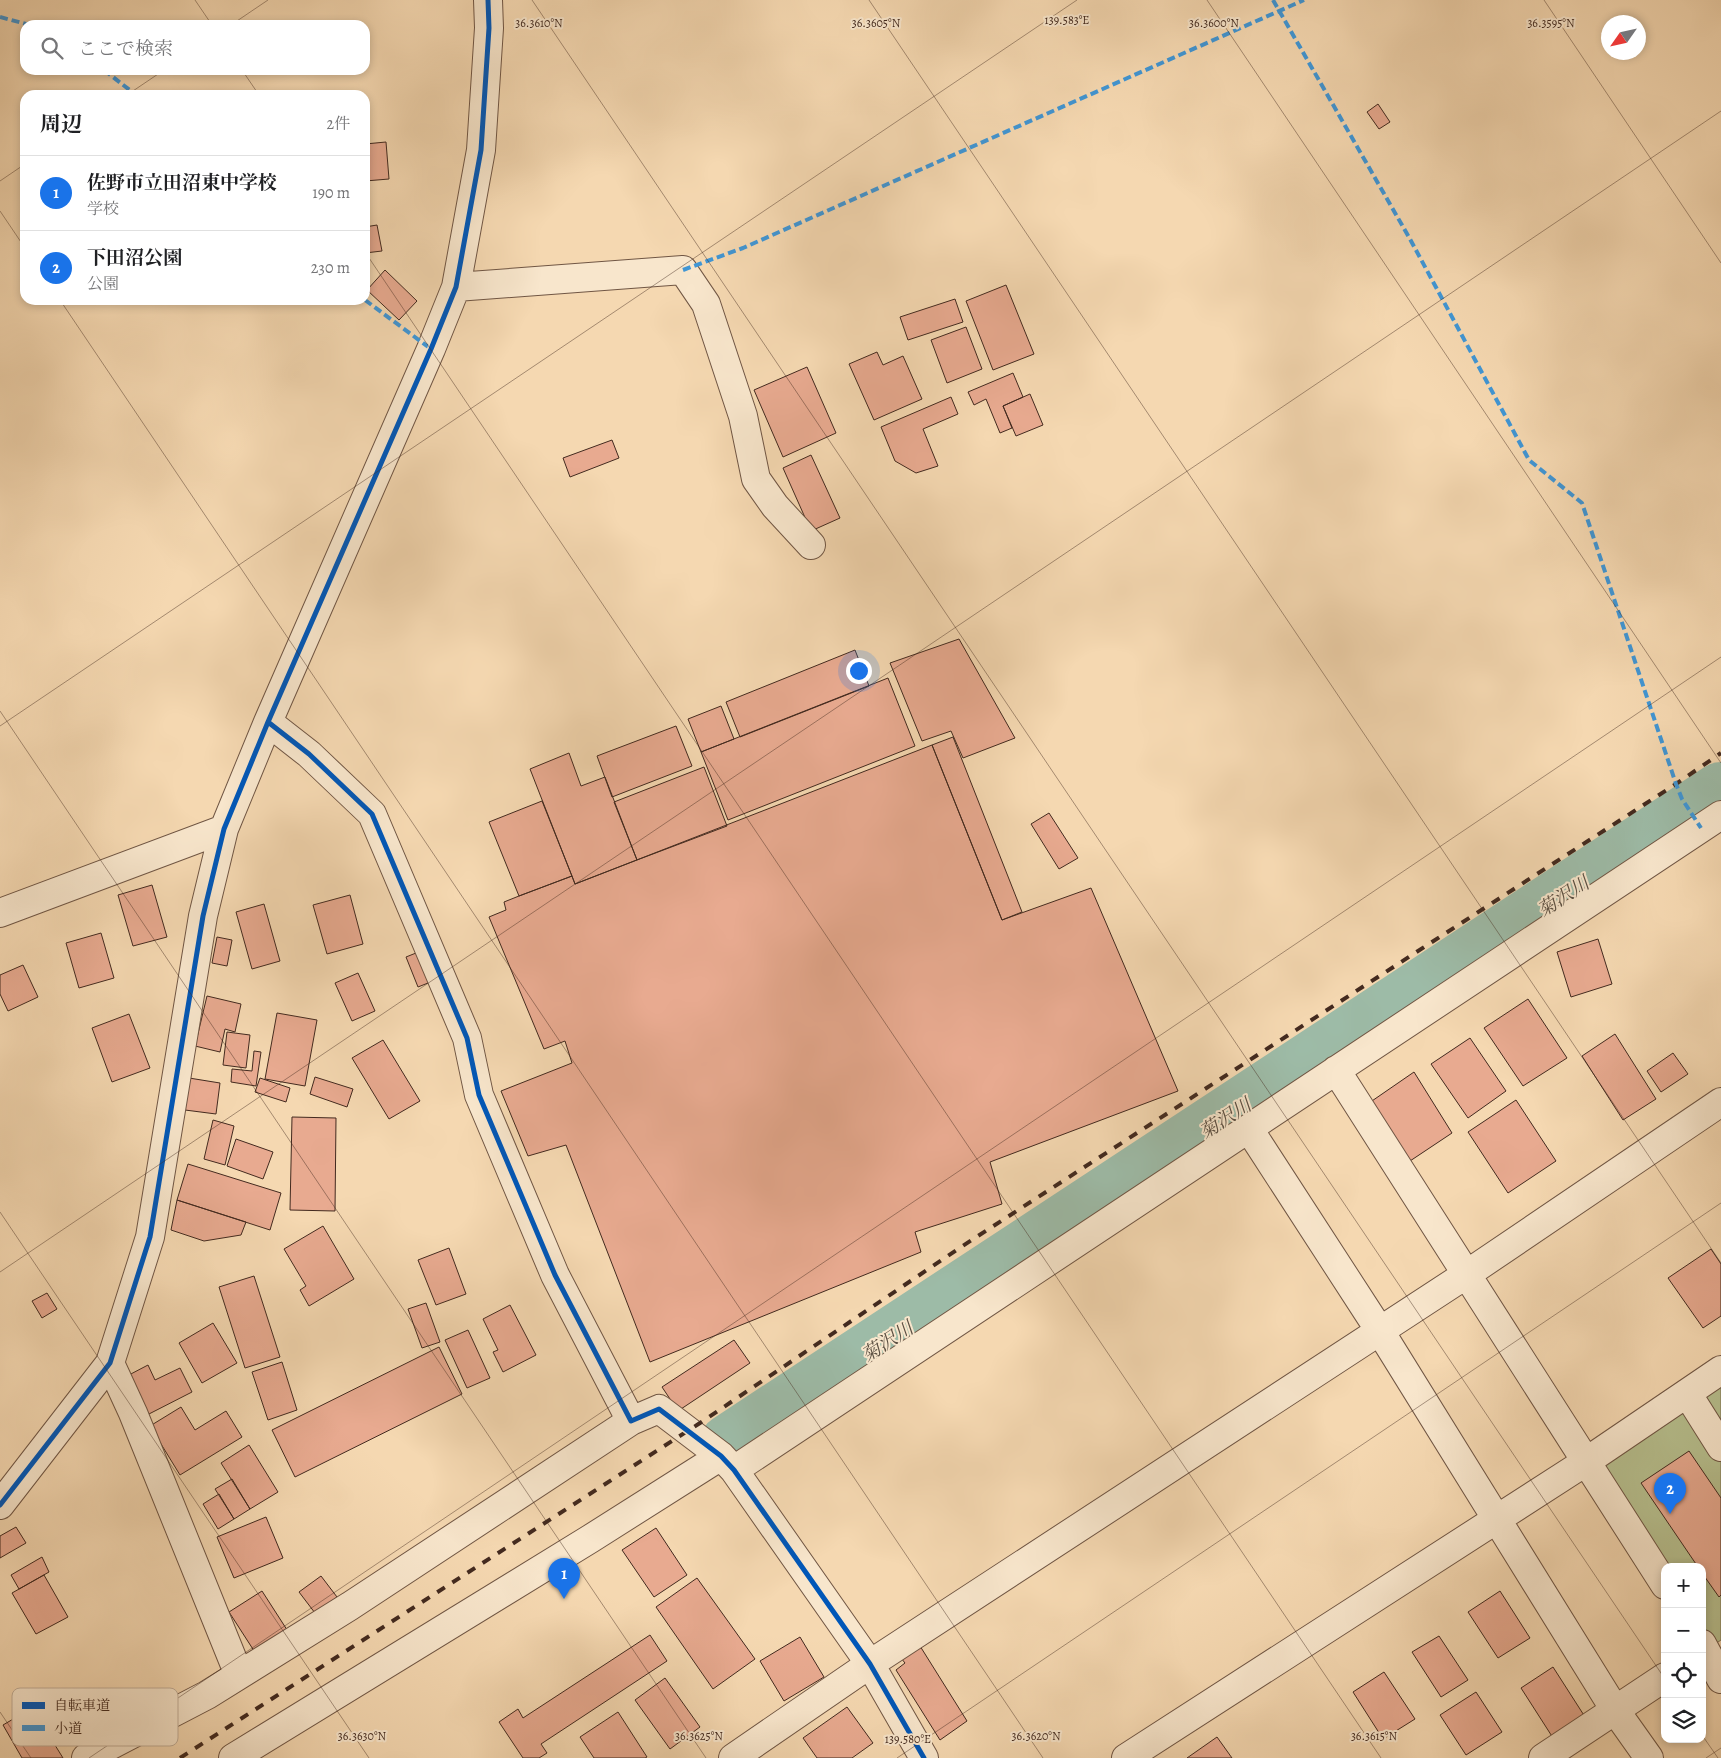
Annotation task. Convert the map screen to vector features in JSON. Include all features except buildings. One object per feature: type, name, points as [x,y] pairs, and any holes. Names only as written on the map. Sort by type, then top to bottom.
[{"type":"street","points":[[0,1504],[110,1363],[150,1237],[203,916],[224,828],[456,287],[480,150],[489,28],[488,0]]},
{"type":"street","points":[[456,287],[683,270],[706,304],[743,416],[756,479],[775,506],[811,545]]},
{"type":"street","points":[[268,722],[309,754],[372,814],[467,1038],[479,1095],[555,1275],[631,1421]]},
{"type":"street","points":[[232,1758],[590,1538],[728,1463],[1249,1130],[1336,1070],[1721,815]]},
{"type":"street","points":[[0,913],[224,828]]},
{"type":"street","points":[[1336,1070],[1661,1578]]},
{"type":"street","points":[[733,1758],[870,1664],[1467,1274],[1721,1102]]},
{"type":"street","points":[[1249,1130],[1380,1331],[1615,1710],[1649,1758]]},
{"type":"street","points":[[110,1363],[133,1413],[239,1675]]},
{"type":"street","points":[[1133,1756],[1253,1674],[1496,1520],[1721,1370]]},
{"type":"street","points":[[1687,1393],[1721,1447]]},
{"type":"street","points":[[178,1710],[207,1695],[350,1606],[631,1421],[659,1409],[728,1463],[870,1664],[924,1758]]},
{"type":"street","points":[[1708,1646],[1721,1679]]},
{"type":"street","points":[[1543,1758],[1661,1680]]},
{"type":"street","points":[[86,1758],[109,1746]]},
{"type":"green space","points":[[1721,1370],[1721,1640],[1706,1650],[1706,1563],[1662,1563],[1587,1461]]},
{"type":"waterway","name":"菊沢川","points":[[729,1444],[1721,792]]},
{"type":"railway","points":[[180,1758],[700,1423],[961,1247],[1721,753]]},
{"type":"marked path","points":[[1273,0],[1410,239],[1529,460],[1582,503],[1676,784],[1682,799],[1701,828]]},
{"type":"marked path","points":[[683,270],[743,248],[1304,0]]},
{"type":"marked path","points":[[0,17],[20,22]]},
{"type":"marked path","points":[[110,75],[130,90]]},
{"type":"marked path","points":[[370,304],[431,349]]},
{"type":"cycle path","points":[[0,1505],[110,1363],[150,1237],[203,916],[224,829],[268,722],[431,349],[456,287],[481,150],[489,28],[488,0]]},
{"type":"cycle path","points":[[268,722],[309,754],[372,814],[467,1038],[479,1095],[555,1275],[631,1421],[659,1409],[721,1456],[734,1470],[870,1664],[924,1758]]},
{"type":"place","name":"下田沼公園","points":[[1670,1514]]},
{"type":"place","name":"佐野市立田沼東中学校","points":[[564,1599]]}]
